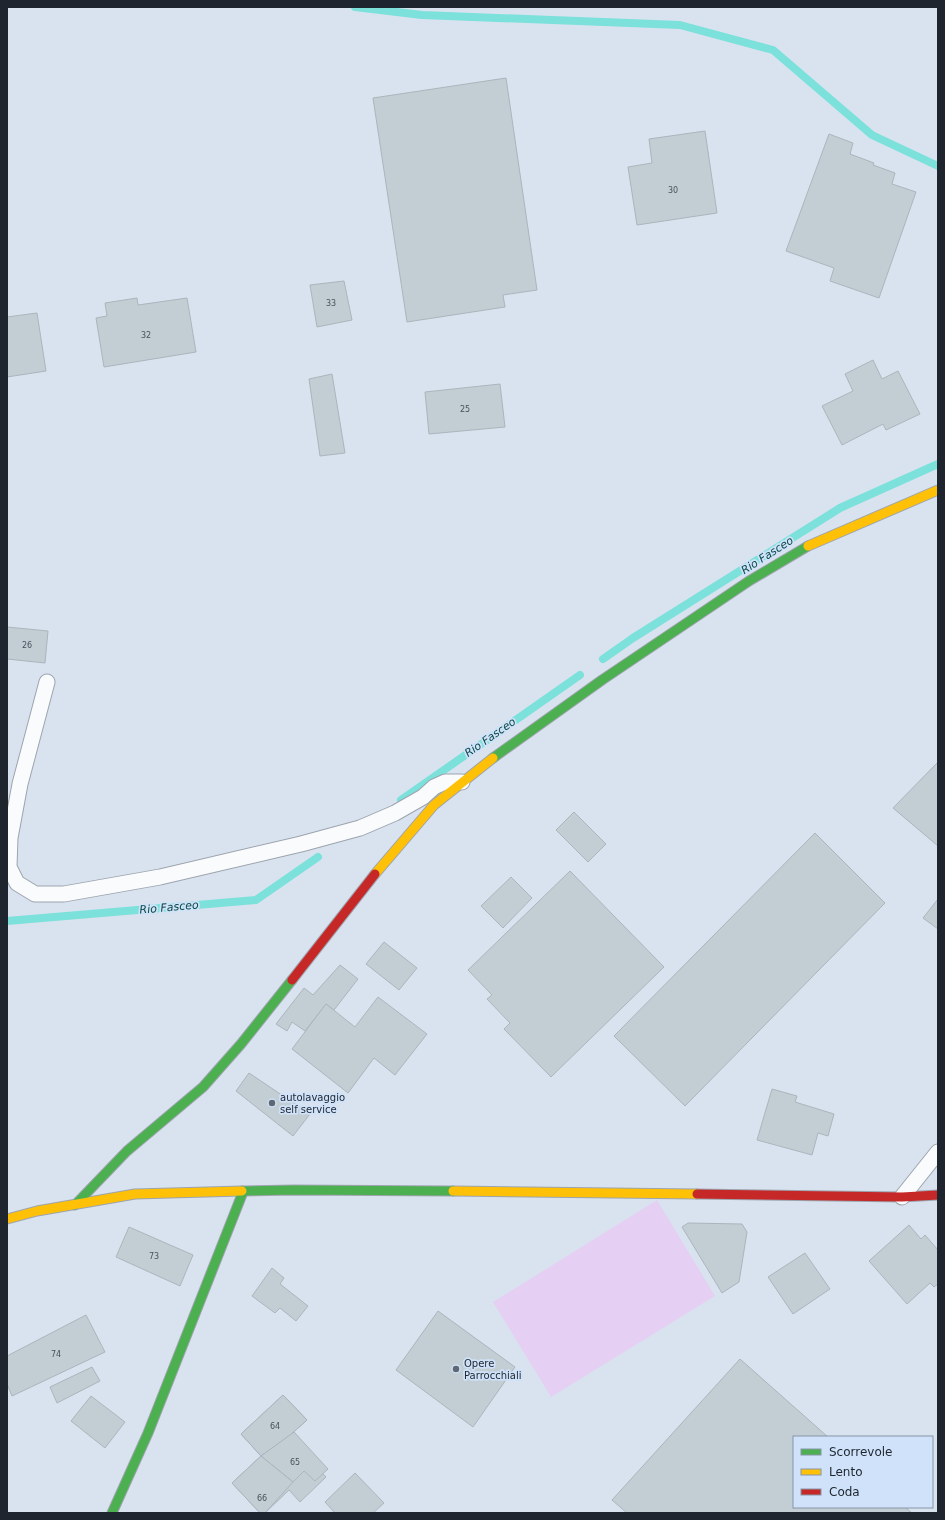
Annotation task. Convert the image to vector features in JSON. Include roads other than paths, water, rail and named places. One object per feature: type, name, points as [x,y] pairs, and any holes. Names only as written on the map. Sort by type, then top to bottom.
[{"type":"street","points":[[75,1205],[127,1151],[203,1087],[241,1044],[364,886],[434,805],[479,768],[602,680],[748,581],[803,548],[938,490]]},
{"type":"street","points":[[7,1219],[37,1211],[135,1194],[294,1190],[902,1197],[938,1195]]},
{"type":"street","points":[[112,1513],[148,1433],[243,1192]]},
{"type":"lane","points":[[47,682],[20,784],[10,838],[9,866],[17,883],[34,894],[64,894],[160,877],[301,844],[360,828],[395,813],[423,797],[434,787],[445,782],[462,782]]},
{"type":"lane","points":[[902,1197],[938,1152]]},
{"type":"waterway","points":[[355,7],[422,15],[680,25],[773,50],[872,135],[938,166]]},
{"type":"waterway","name":"Rio Fasceo","points":[[603,659],[633,638],[840,508],[938,464]]},
{"type":"waterway","name":"Rio Fasceo","points":[[401,800],[580,675]]},
{"type":"waterway","name":"Rio Fasceo","points":[[7,921],[256,900],[318,857]]},
{"type":"place","name":"autolavaggio self service","points":[[272,1103]]},
{"type":"place","name":"Opere Parrocchiali","points":[[456,1369]]}]
